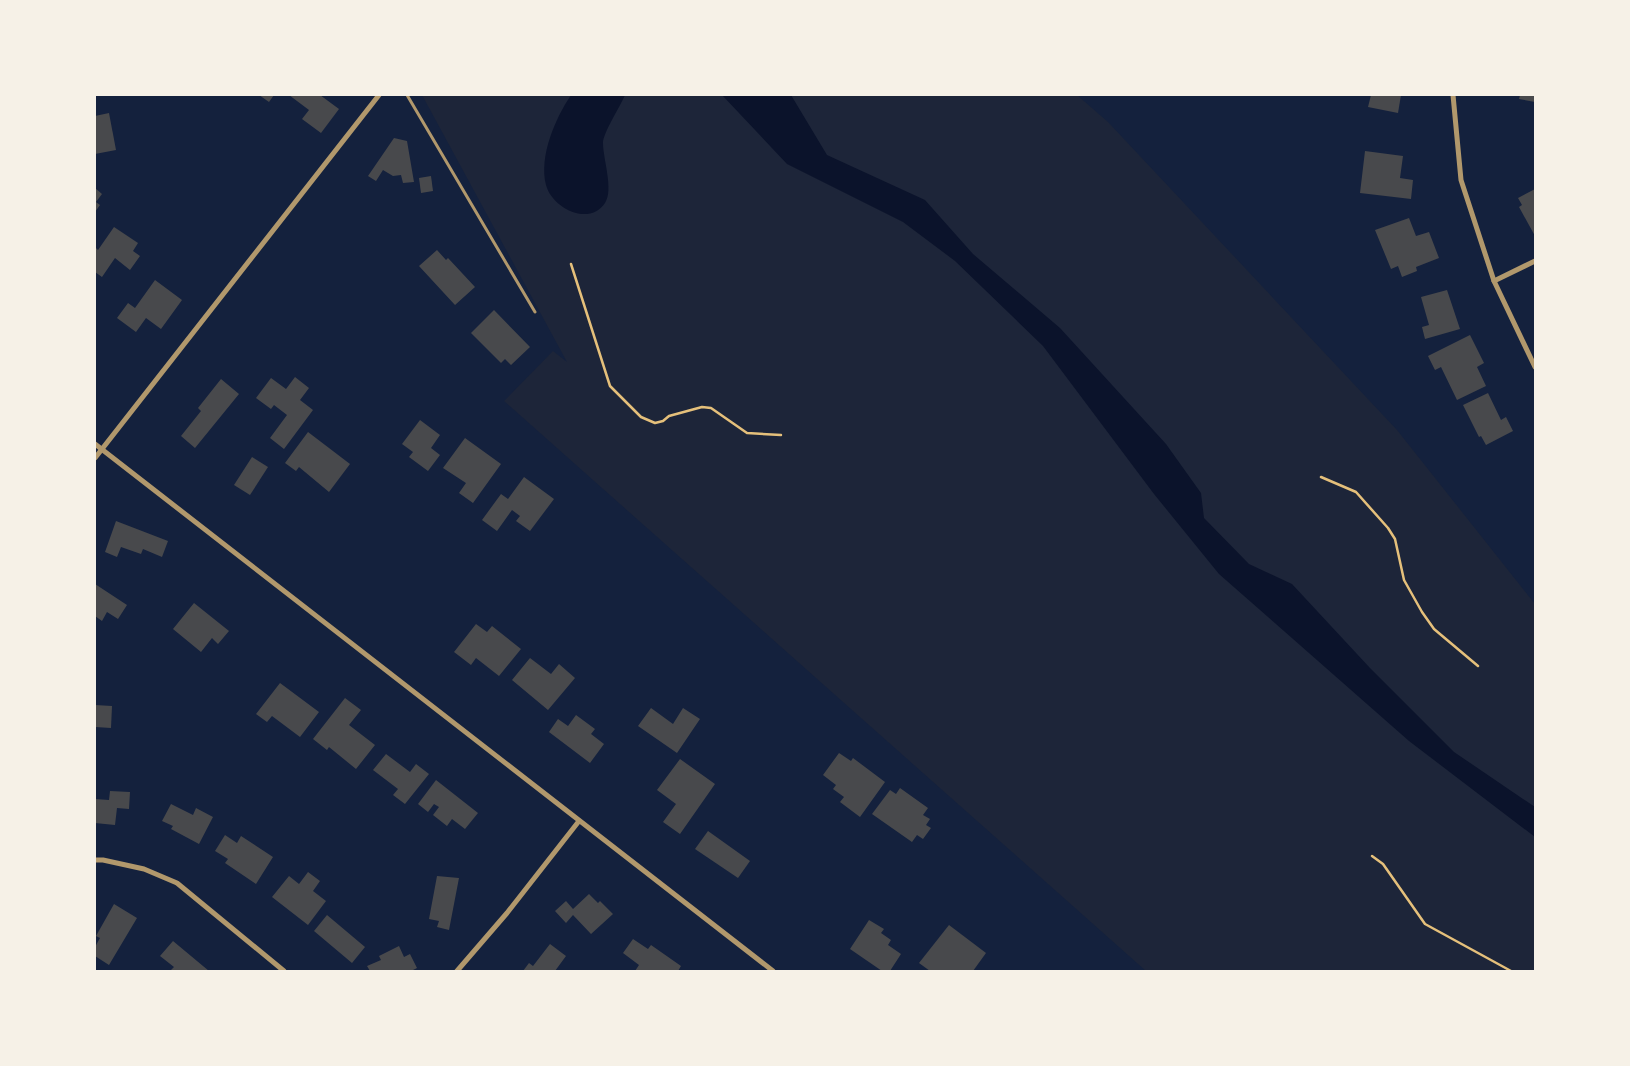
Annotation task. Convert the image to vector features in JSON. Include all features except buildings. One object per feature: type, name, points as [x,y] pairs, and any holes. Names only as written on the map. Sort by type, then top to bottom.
[{"type":"street","points":[[95,458],[379,95]]},
{"type":"street","points":[[1453,95],[1461,180],[1494,281],[1535,367]]},
{"type":"street","points":[[1494,281],[1535,262]]},
{"type":"street","points":[[95,444],[774,971]]},
{"type":"street","points":[[457,971],[507,913],[579,821]]},
{"type":"street","points":[[95,860],[144,869],[177,883],[284,971]]},
{"type":"lane","points":[[407,95],[535,312]]},
{"type":"path","points":[[571,264],[610,386],[641,417],[655,422],[663,421],[669,416],[702,407],[711,408],[747,433],[781,436]]},
{"type":"path","points":[[1321,477],[1356,492],[1388,528],[1395,539],[1404,580],[1422,612],[1434,629],[1478,666]]},
{"type":"path","points":[[1372,856],[1383,864],[1425,924],[1511,971]]},
{"type":"shaded area","points":[[422,95],[1077,95],[1108,122],[1397,430],[1535,604],[1535,971],[1146,971],[504,401],[553,351],[567,362]]},
{"type":"shaded area","points":[[571,95],[625,95],[603,143],[608,183],[607,197],[605,203],[598,210],[590,214],[572,212],[556,201],[546,185],[544,174],[547,150],[554,126]]},
{"type":"shaded area","points":[[722,95],[791,95],[827,155],[925,200],[973,254],[1060,328],[1166,444],[1201,493],[1204,518],[1249,564],[1292,584],[1370,668],[1454,752],[1535,807],[1535,837],[1409,741],[1219,574],[1154,494],[1043,346],[955,261],[903,222],[787,164]]}]
